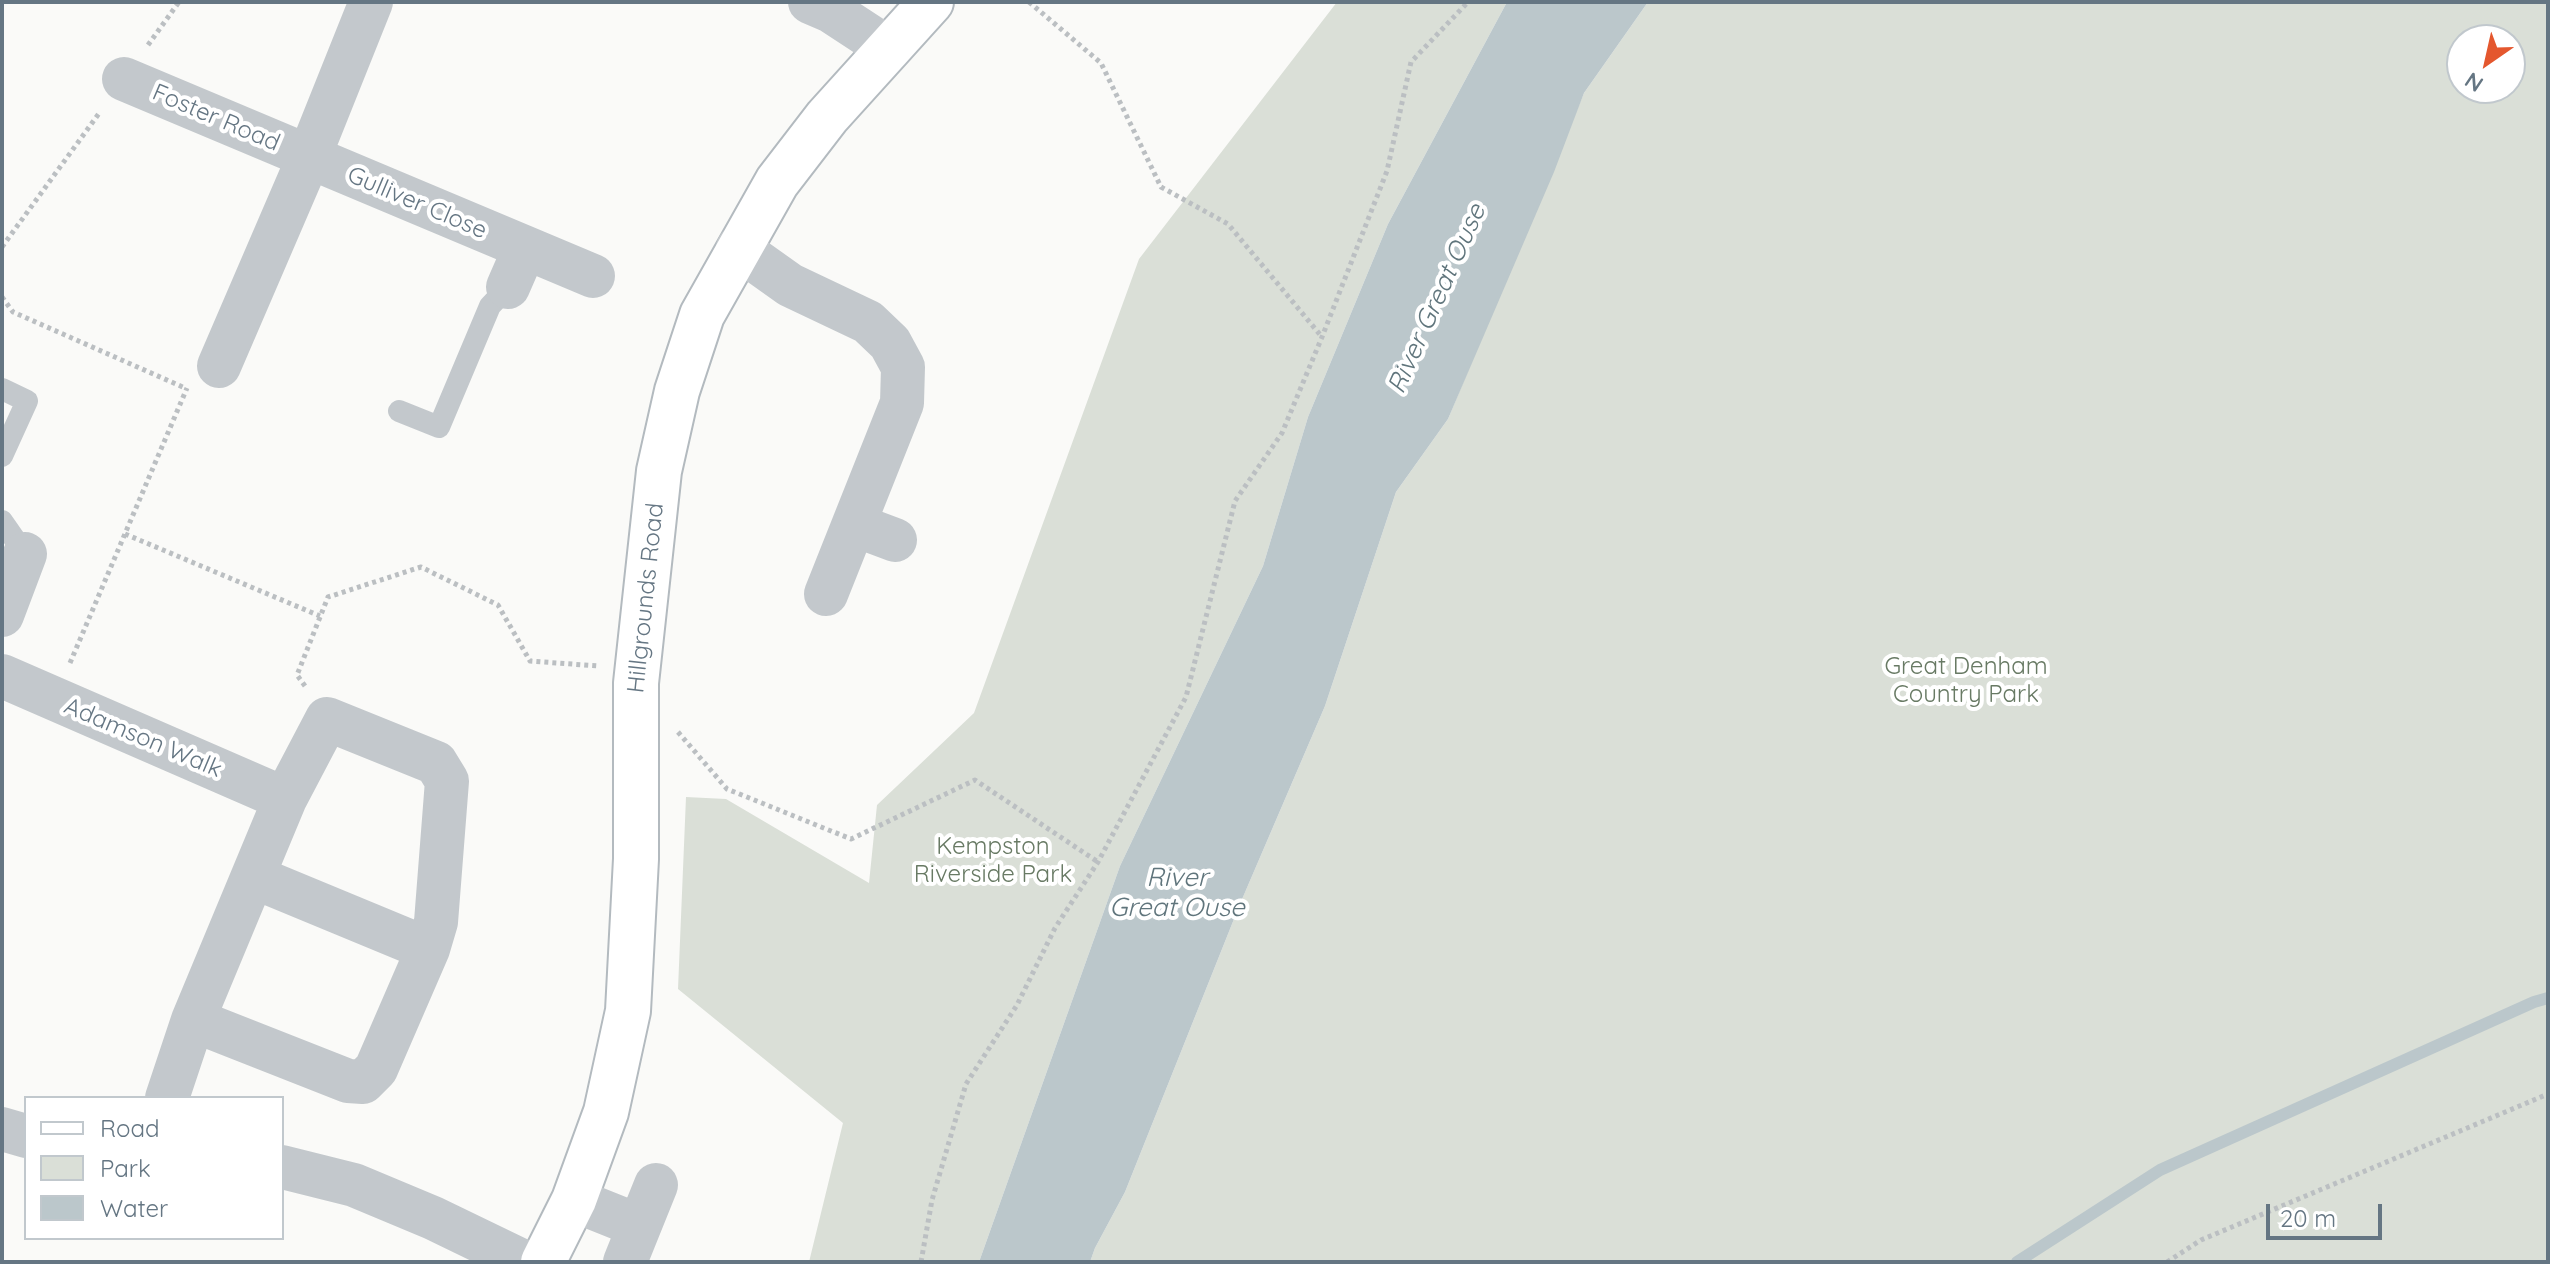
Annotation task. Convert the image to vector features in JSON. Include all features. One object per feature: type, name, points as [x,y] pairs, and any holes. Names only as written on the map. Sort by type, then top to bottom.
[{"type":"street","points":[[203,377],[309,157],[371,2]]},
{"type":"street","points":[[810,2],[831,11],[889,49]]},
{"type":"street","name":"Hillgrounds Road","points":[[543,1262],[574,1200],[606,1112],[628,1011],[636,859],[636,683],[659,471],[677,391],[702,315],[777,182],[827,117],[931,2]]},
{"type":"street","name":"Foster Road","points":[[124,79],[309,157]]},
{"type":"street","name":"Gulliver Close","points":[[309,157],[593,276]]},
{"type":"street","points":[[508,287],[525,248]]},
{"type":"street","points":[[738,248],[790,285],[868,322],[890,343],[903,367],[902,403],[875,532],[826,594]]},
{"type":"street","points":[[2,615],[13,537]]},
{"type":"street","name":"Adamson Walk","points":[[2,676],[285,799]]},
{"type":"street","points":[[168,1096],[193,1020],[285,799],[327,719],[436,763],[447,781],[436,922],[428,949],[376,1069],[363,1082],[348,1081],[193,1020]]},
{"type":"street","points":[[254,877],[428,949]]},
{"type":"street","points":[[284,1168],[354,1185],[433,1218],[524,1262]]},
{"type":"street","points":[[574,1200],[632,1244],[656,1185]]},
{"type":"lane","points":[[399,411],[439,427],[490,306],[508,287]]},
{"type":"lane","points":[[2,389],[27,401],[2,456]]},
{"type":"path","points":[[2,247],[179,2]]},
{"type":"path","points":[[1029,2],[1101,63],[1161,187],[1228,224],[1322,337]]},
{"type":"path","points":[[921,1262],[932,1200],[966,1084],[1017,1005],[1055,928],[1098,862],[1186,697],[1235,501],[1282,433],[1322,337],[1387,171],[1411,62],[1468,2]]},
{"type":"path","points":[[2,297],[13,312],[203,377],[125,534],[55,699]]},
{"type":"path","points":[[125,534],[320,616]]},
{"type":"path","points":[[327,719],[297,675],[328,597],[421,567],[498,605],[530,661],[603,666],[636,683]]},
{"type":"path","points":[[677,731],[727,789],[851,839],[975,780],[1098,862]]},
{"type":"path","points":[[2167,1262],[2201,1240],[2548,1094]]},
{"type":"green space","name":"Kempston Riverside Park","points":[[1337,2],[1507,2],[1388,224],[1308,417],[1263,566],[1120,866],[979,1262],[809,1262],[843,1123],[678,989],[686,797],[726,799],[869,883],[877,805],[974,713],[1139,259]]},
{"type":"green space","name":"Great Denham Country Park","points":[[1648,2],[2548,2],[2548,1262],[1090,1262],[1125,1192],[1240,904],[1325,706],[1396,492],[1448,419],[1584,93]]},
{"type":"water","name":"River Great Ouse","points":[[1507,2],[1648,2],[1584,93],[1554,172],[1448,419],[1396,492],[1325,706],[1240,904],[1125,1192],[1090,1262],[979,1262],[1120,866],[1263,566],[1308,417],[1388,224]]},
{"type":"waterway","points":[[2017,1262],[2160,1170],[2548,998]]}]
